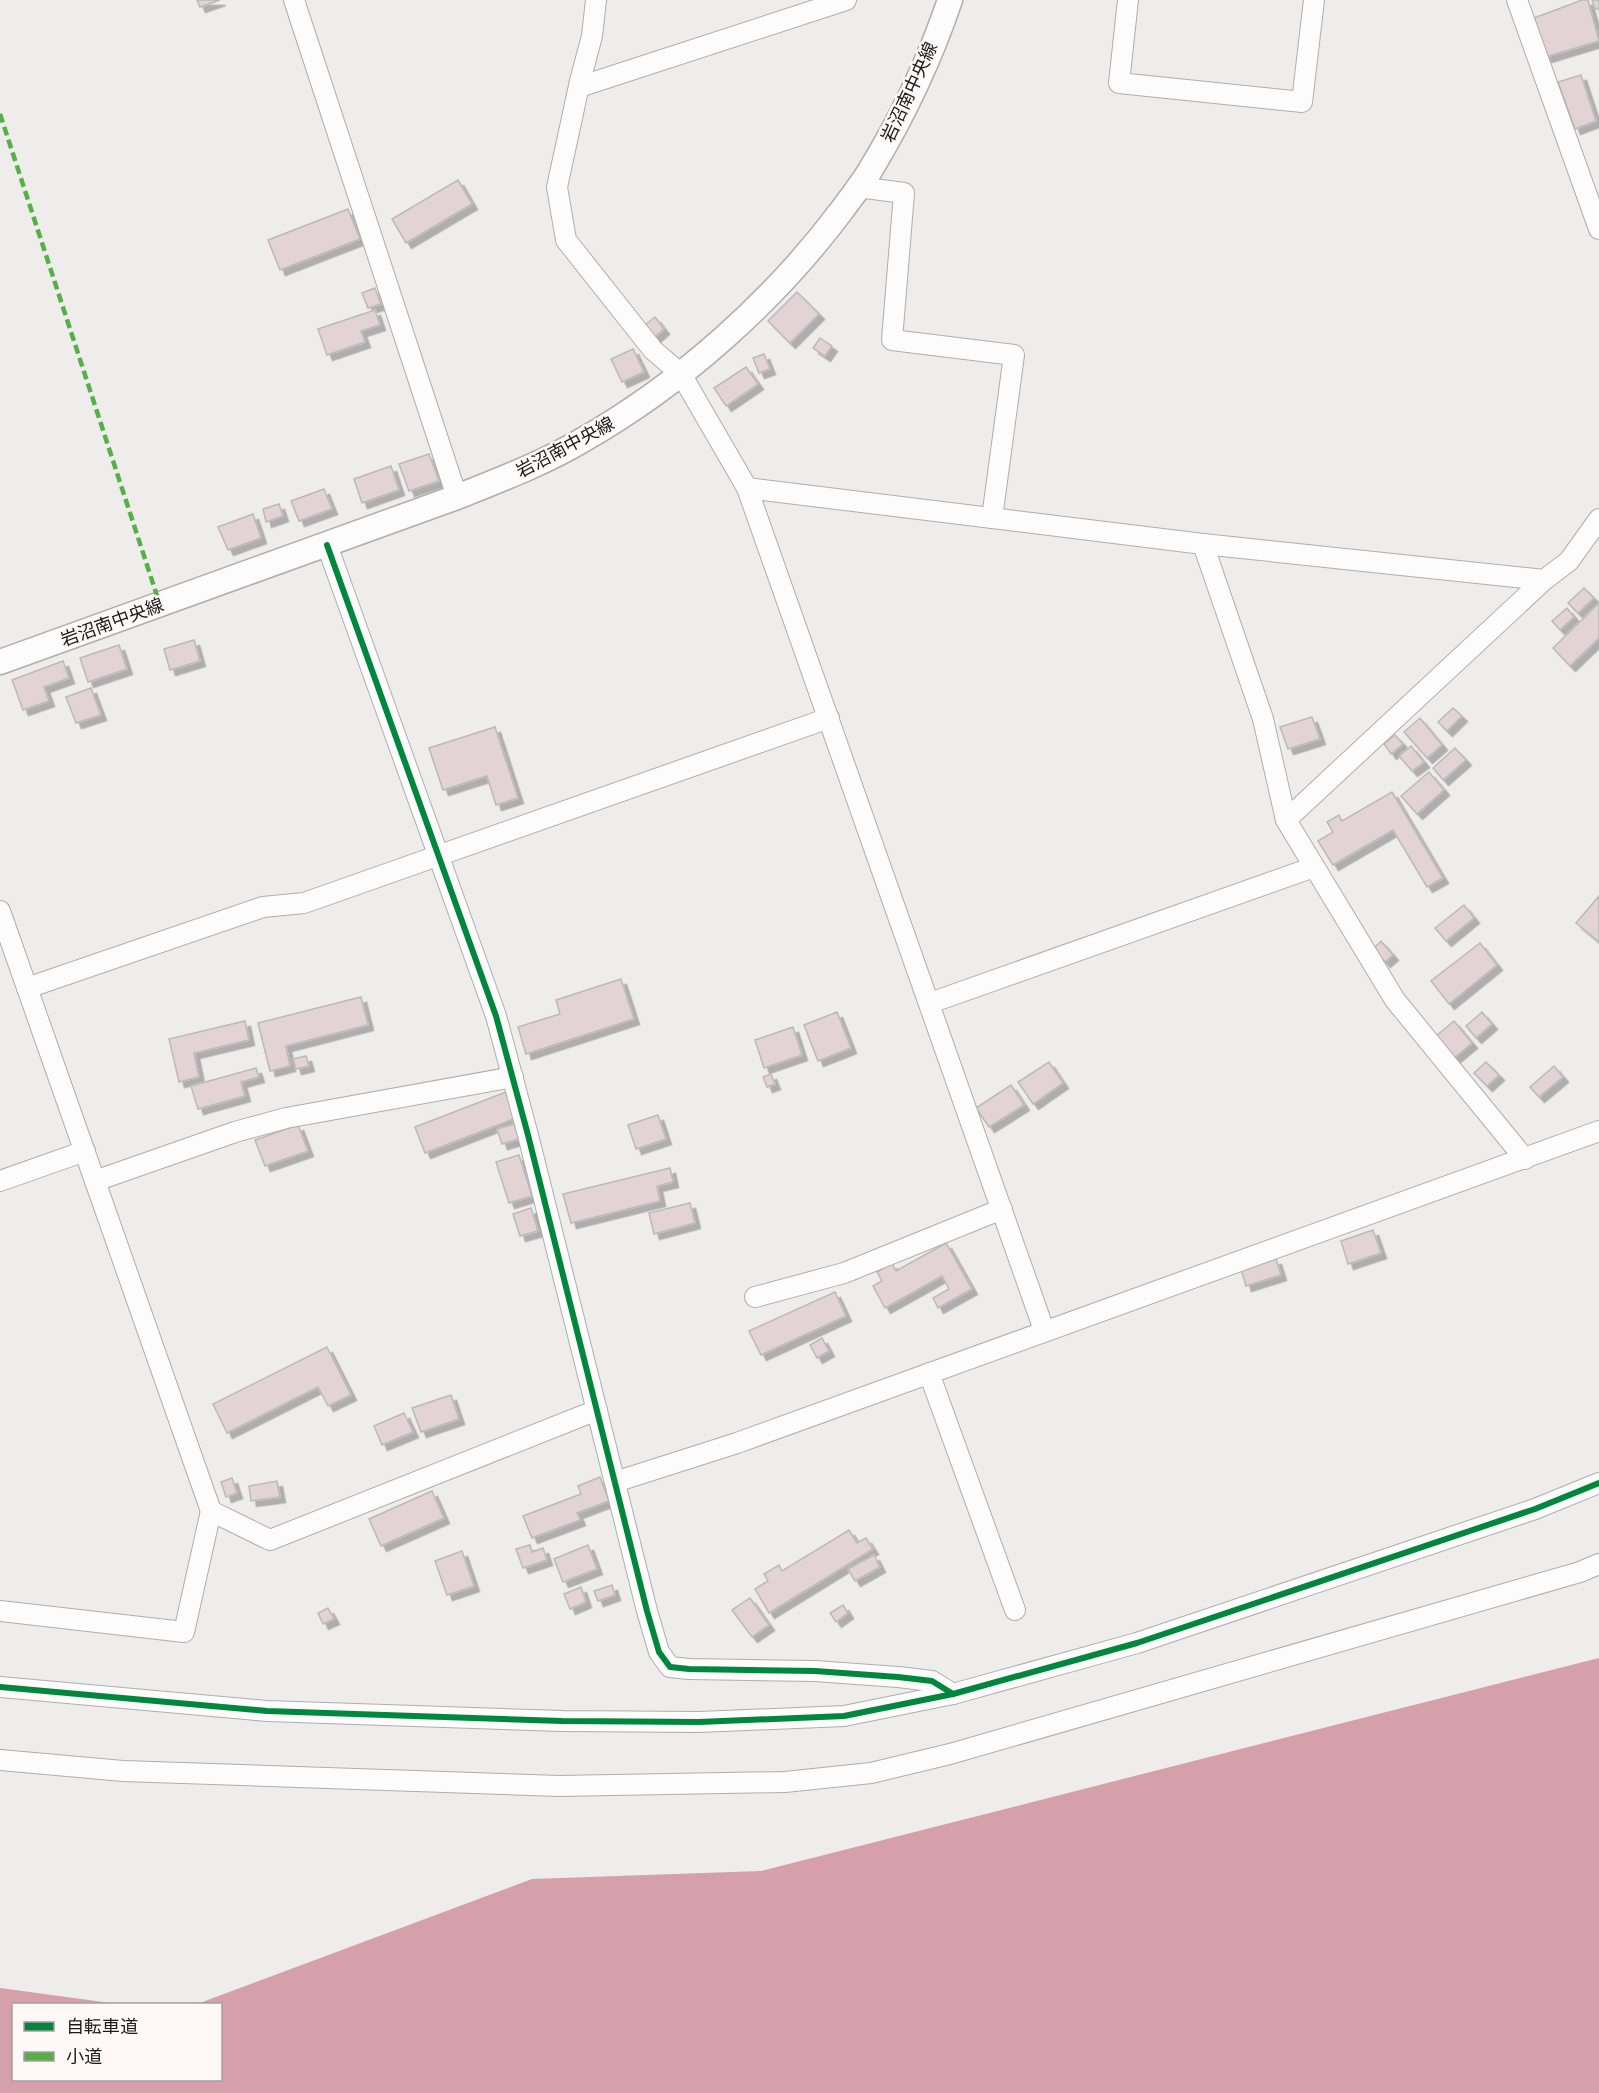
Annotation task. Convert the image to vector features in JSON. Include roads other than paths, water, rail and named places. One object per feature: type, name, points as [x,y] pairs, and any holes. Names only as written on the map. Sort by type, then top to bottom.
[{"type":"street","points":[[294,0],[457,497]]},
{"type":"street","points":[[596,0],[591,36],[557,187],[566,240],[653,350],[681,374],[747,488],[1044,1330]]},
{"type":"street","points":[[579,87],[846,0]]},
{"type":"street","name":"岩沼南中央線","points":[[0,662],[457,497],[524,470],[580,441],[632,410],[681,374],[797,266],[870,171],[909,99],[950,0]]},
{"type":"street","points":[[1128,0],[1119,83],[1302,102],[1314,0]]},
{"type":"street","points":[[1517,0],[1599,229]]},
{"type":"street","points":[[858,187],[904,193],[892,340],[1014,355],[992,518]]},
{"type":"street","points":[[747,488],[1203,544],[1544,580]]},
{"type":"street","points":[[1286,820],[1544,580],[1569,561],[1599,519]]},
{"type":"street","points":[[1203,544],[1263,719],[1286,820],[1395,1000],[1526,1159]]},
{"type":"street","points":[[327,545],[496,1016],[659,1652],[670,1666],[689,1670],[814,1671],[898,1677],[932,1681],[953,1694]]},
{"type":"street","points":[[27,988],[263,907],[304,903],[829,718]]},
{"type":"street","points":[[930,1004],[1314,867]]},
{"type":"street","points":[[0,911],[211,1511],[184,1632],[0,1611]]},
{"type":"street","points":[[95,1181],[235,1132],[286,1118],[513,1077]]},
{"type":"street","points":[[615,1482],[737,1443],[1599,1131]]},
{"type":"street","points":[[0,1180],[85,1151]]},
{"type":"street","points":[[755,1297],[844,1273],[1002,1209]]},
{"type":"street","points":[[929,1373],[1015,1610]]},
{"type":"street","points":[[211,1511],[270,1540],[597,1410]]},
{"type":"street","points":[[0,1687],[267,1711],[699,1722],[844,1716],[953,1694],[1137,1643],[1535,1509],[1599,1483]]},
{"type":"street","points":[[0,1760],[123,1771],[560,1786],[785,1782],[871,1773],[950,1754],[1325,1647],[1580,1572],[1599,1564]]}]
